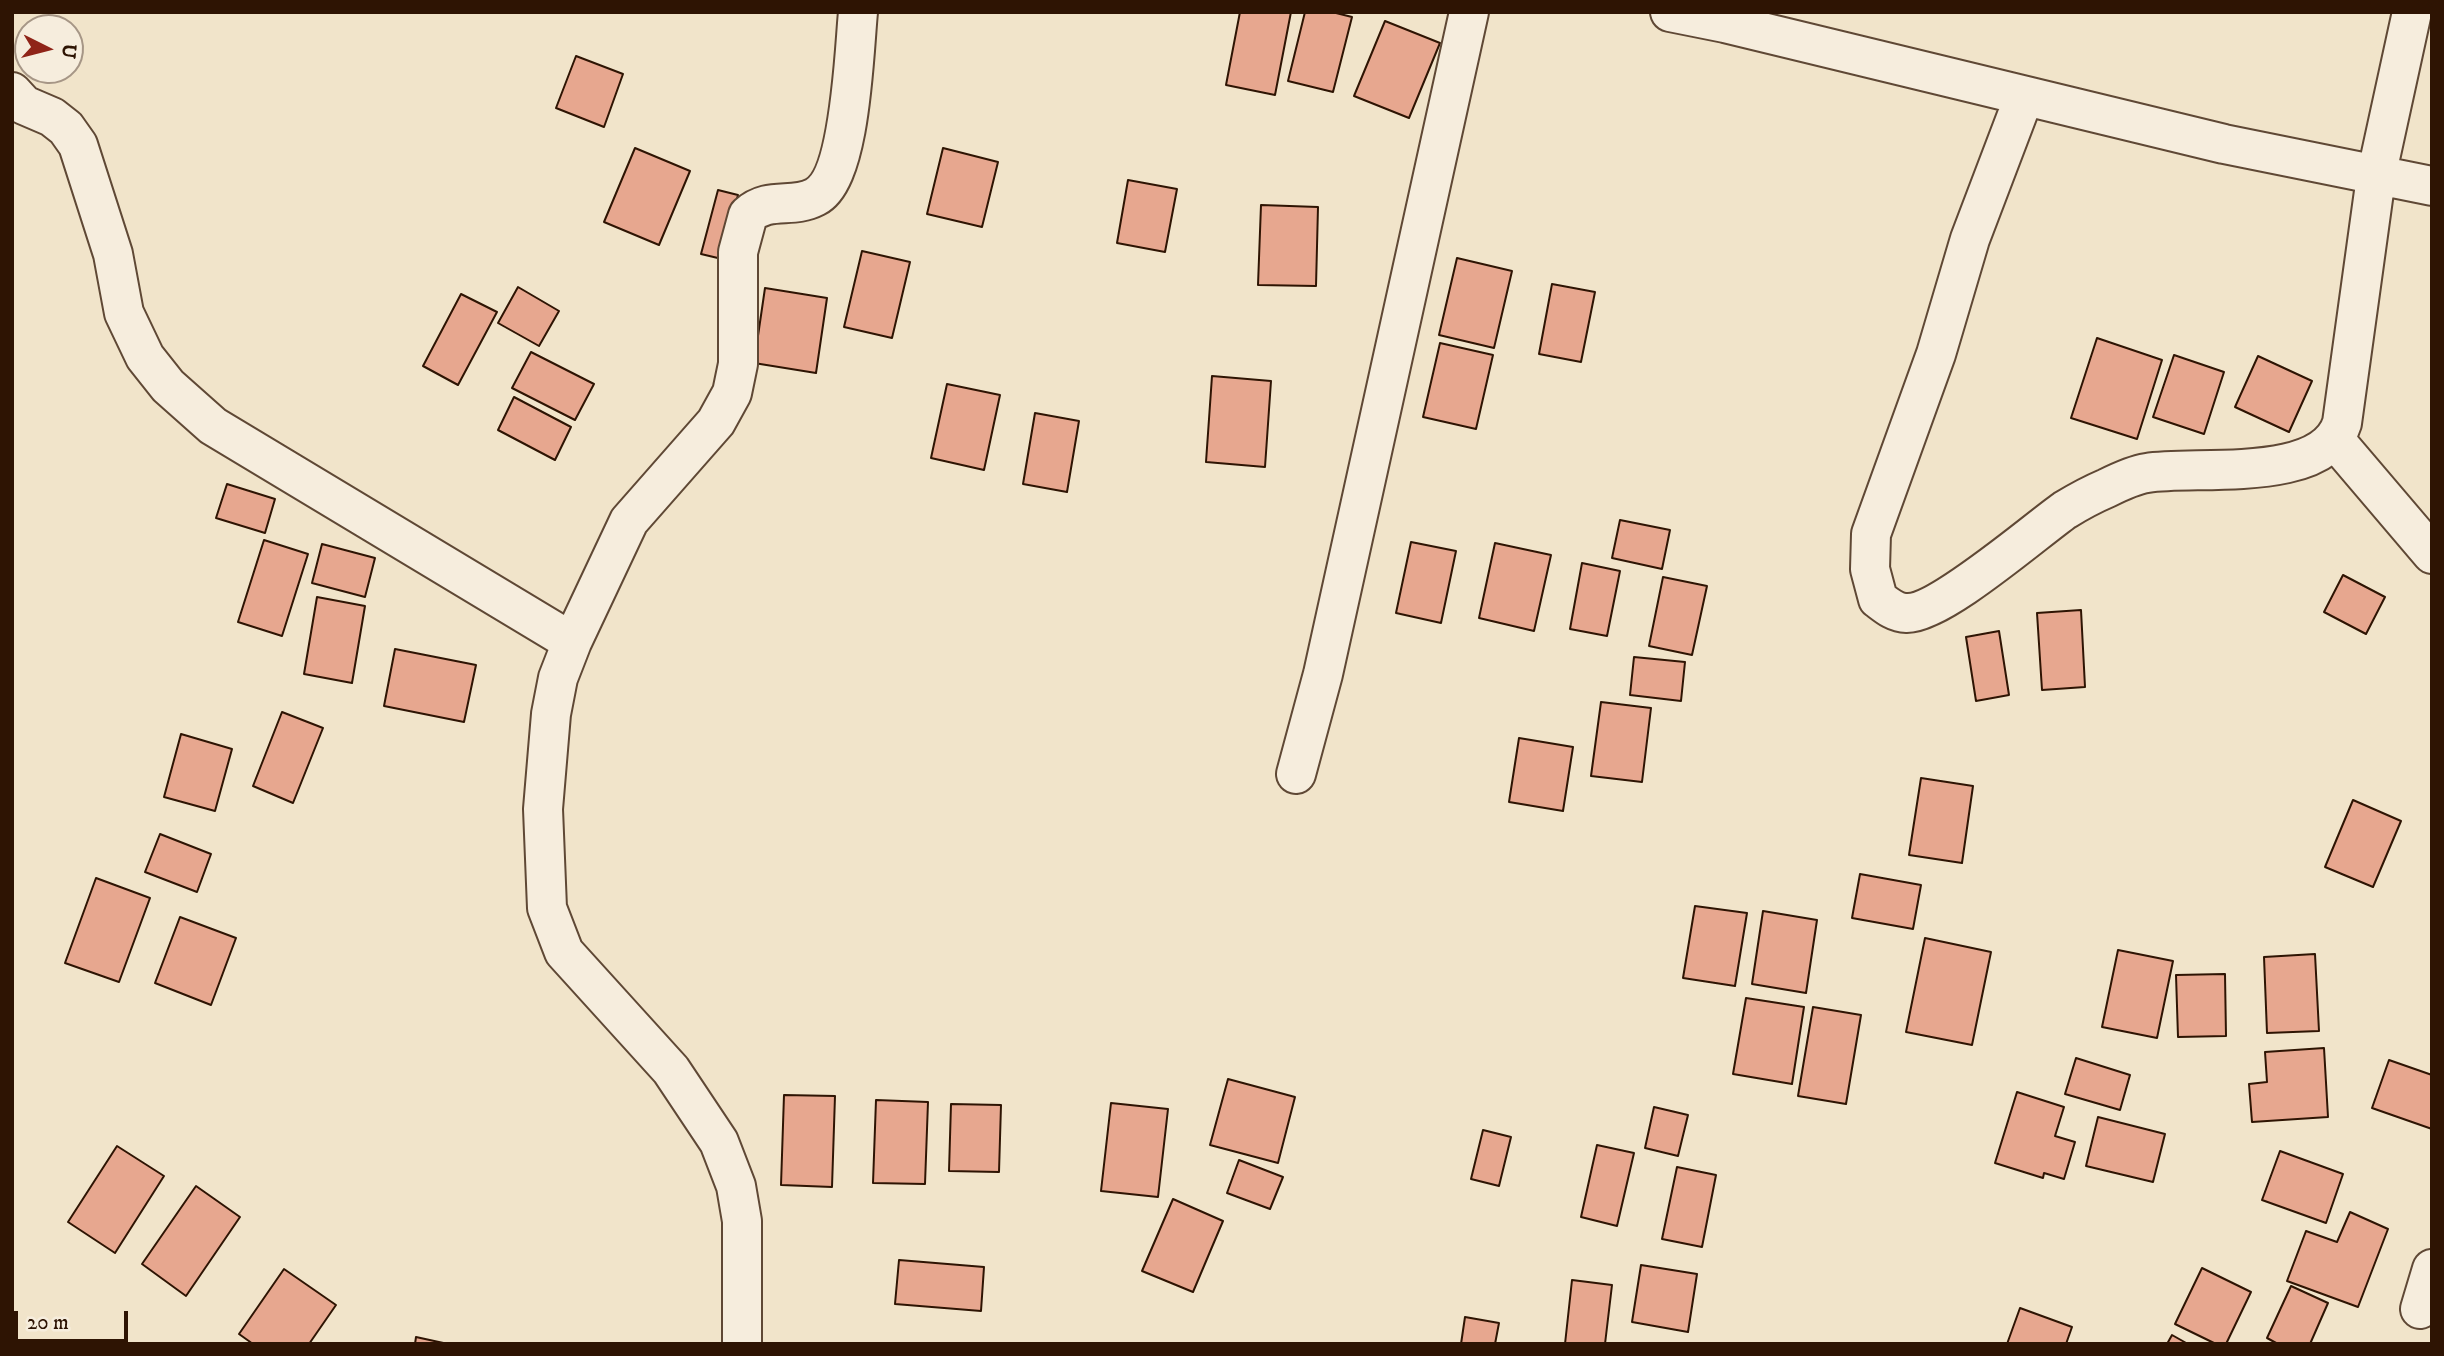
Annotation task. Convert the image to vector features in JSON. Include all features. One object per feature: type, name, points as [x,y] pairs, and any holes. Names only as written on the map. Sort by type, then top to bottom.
[{"type":"street","points":[[742,1344],[742,1221],[736,1186],[719,1142],[671,1070],[564,952],[547,908],[543,809],[551,714],[558,678],[572,642],[629,521],[716,422],[732,393],[738,364],[738,252],[748,215],[766,203],[814,198],[825,190],[836,173],[848,110],[858,12]]},
{"type":"street","points":[[1296,774],[1323,674],[1469,12]]},
{"type":"street","points":[[1670,12],[1725,23],[2024,97],[2376,177],[2432,186]]},
{"type":"street","points":[[2024,97],[1970,239],[1936,354],[1871,534],[1870,569],[1878,599],[1891,609],[1907,613],[1922,608],[1989,569],[2067,509],[2106,488],[2145,473],[2258,468],[2283,463],[2310,457],[2335,440],[2342,424],[2376,177],[2412,12]]},
{"type":"street","points":[[12,92],[24,105],[52,117],[66,128],[78,145],[113,254],[124,313],[145,357],[168,386],[212,426],[572,642]]},
{"type":"street","points":[[2335,440],[2432,554]]},
{"type":"street","points":[[2420,1309],[2432,1269]]},
{"type":"building","points":[[1240,12],[1291,12],[1275,95],[1226,85]]},
{"type":"building","points":[[1305,12],[1332,12],[1352,17],[1333,92],[1288,81]]},
{"type":"building","points":[[1385,21],[1440,43],[1409,118],[1354,96]]},
{"type":"building","points":[[576,56],[623,74],[604,127],[556,108]]},
{"type":"building","points":[[635,148],[690,171],[659,245],[604,222]]},
{"type":"building","points":[[943,148],[998,162],[982,227],[927,214]]},
{"type":"building","points":[[1128,180],[1177,189],[1165,252],[1117,243]]},
{"type":"building","points":[[718,190],[738,195],[722,259],[701,254]]},
{"type":"building","points":[[1261,205],[1318,207],[1316,286],[1258,285]]},
{"type":"building","points":[[862,251],[910,262],[892,338],[844,327]]},
{"type":"building","points":[[1457,258],[1512,271],[1494,348],[1439,335]]},
{"type":"building","points":[[1552,284],[1595,292],[1581,362],[1539,354]]},
{"type":"building","points":[[518,287],[559,311],[539,346],[498,323]]},
{"type":"building","points":[[765,288],[827,298],[816,373],[754,363]]},
{"type":"building","points":[[461,294],[497,312],[458,385],[423,366]]},
{"type":"building","points":[[2097,338],[2162,360],[2137,439],[2071,418]]},
{"type":"building","points":[[1440,343],[1493,355],[1476,429],[1423,417]]},
{"type":"building","points":[[531,352],[594,384],[575,420],[512,388]]},
{"type":"building","points":[[2174,355],[2224,372],[2204,434],[2153,417]]},
{"type":"building","points":[[2258,356],[2312,381],[2289,432],[2235,407]]},
{"type":"building","points":[[1212,376],[1271,381],[1265,467],[1206,462]]},
{"type":"building","points":[[947,384],[1000,395],[984,470],[931,458]]},
{"type":"building","points":[[514,397],[571,427],[555,460],[498,430]]},
{"type":"building","points":[[1035,413],[1079,421],[1067,492],[1023,484]]},
{"type":"building","points":[[227,484],[275,499],[265,533],[216,518]]},
{"type":"building","points":[[1620,520],[1670,530],[1662,569],[1612,558]]},
{"type":"building","points":[[264,540],[308,554],[282,636],[238,622]]},
{"type":"building","points":[[1411,542],[1456,551],[1441,623],[1396,613]]},
{"type":"building","points":[[1495,543],[1551,555],[1534,631],[1479,618]]},
{"type":"building","points":[[322,544],[375,558],[365,597],[312,583]]},
{"type":"building","points":[[1582,563],[1620,571],[1607,636],[1570,629]]},
{"type":"building","points":[[2343,575],[2385,597],[2366,634],[2324,612]]},
{"type":"building","points":[[1663,577],[1707,586],[1692,655],[1649,646]]},
{"type":"building","points":[[317,597],[365,606],[352,683],[304,674]]},
{"type":"building","points":[[2081,610],[2085,687],[2042,690],[2037,613]]},
{"type":"building","points":[[1999,631],[2009,695],[1976,701],[1966,637]]},
{"type":"building","points":[[395,649],[476,665],[464,722],[384,706]]},
{"type":"building","points":[[1634,657],[1685,662],[1681,701],[1630,695]]},
{"type":"building","points":[[1601,702],[1651,708],[1642,782],[1591,776]]},
{"type":"building","points":[[282,712],[323,728],[293,803],[253,786]]},
{"type":"building","points":[[181,734],[232,749],[215,811],[164,797]]},
{"type":"building","points":[[1519,738],[1573,747],[1563,811],[1509,802]]},
{"type":"building","points":[[1921,778],[1973,786],[1962,863],[1909,855]]},
{"type":"building","points":[[2353,800],[2401,821],[2373,887],[2325,867]]},
{"type":"building","points":[[160,834],[211,854],[197,892],[145,872]]},
{"type":"building","points":[[1860,874],[1921,885],[1913,929],[1852,918]]},
{"type":"building","points":[[96,878],[150,898],[119,982],[65,963]]},
{"type":"building","points":[[1695,906],[1747,913],[1735,986],[1683,978]]},
{"type":"building","points":[[1763,911],[1817,920],[1806,993],[1752,984]]},
{"type":"building","points":[[180,917],[236,938],[211,1005],[155,983]]},
{"type":"building","points":[[1925,938],[1991,952],[1972,1045],[1906,1032]]},
{"type":"building","points":[[2118,950],[2173,961],[2157,1038],[2102,1027]]},
{"type":"building","points":[[2315,954],[2319,1031],[2267,1033],[2264,957]]},
{"type":"building","points":[[2225,974],[2226,1036],[2178,1037],[2176,975]]},
{"type":"building","points":[[1746,998],[1804,1007],[1792,1084],[1733,1074]]},
{"type":"building","points":[[1813,1007],[1861,1015],[1846,1104],[1798,1096]]},
{"type":"building","points":[[2324,1048],[2328,1117],[2252,1122],[2249,1084],[2267,1082],[2265,1052]]},
{"type":"building","points":[[2076,1058],[2130,1075],[2120,1110],[2065,1094]]},
{"type":"building","points":[[2389,1060],[2432,1075],[2432,1129],[2372,1108]]},
{"type":"building","points":[[1228,1079],[1295,1097],[1278,1163],[1210,1145]]},
{"type":"building","points":[[2017,1092],[2064,1107],[2055,1136],[2075,1142],[2064,1179],[2044,1173],[2043,1178],[1995,1163]]},
{"type":"building","points":[[784,1095],[835,1096],[832,1187],[781,1185]]},
{"type":"building","points":[[876,1100],[928,1102],[925,1184],[873,1183]]},
{"type":"building","points":[[1111,1103],[1168,1109],[1158,1197],[1101,1191]]},
{"type":"building","points":[[951,1104],[1001,1105],[999,1172],[949,1171]]},
{"type":"building","points":[[1654,1107],[1688,1115],[1678,1156],[1645,1148]]},
{"type":"building","points":[[2098,1117],[2165,1134],[2153,1182],[2086,1166]]},
{"type":"building","points":[[1483,1130],[1511,1137],[1499,1186],[1471,1179]]},
{"type":"building","points":[[1597,1145],[1634,1153],[1617,1226],[1581,1217]]},
{"type":"building","points":[[117,1146],[164,1176],[115,1253],[68,1222]]},
{"type":"building","points":[[2280,1151],[2343,1174],[2326,1223],[2262,1200]]},
{"type":"building","points":[[1239,1160],[1283,1177],[1270,1209],[1227,1193]]},
{"type":"building","points":[[1677,1167],[1716,1175],[1702,1247],[1662,1239]]},
{"type":"building","points":[[196,1186],[240,1217],[186,1296],[142,1264]]},
{"type":"building","points":[[1173,1199],[1223,1221],[1193,1292],[1142,1271]]},
{"type":"building","points":[[2350,1212],[2388,1229],[2358,1307],[2287,1281],[2306,1231],[2337,1242]]},
{"type":"building","points":[[899,1260],[984,1267],[981,1311],[895,1304]]},
{"type":"building","points":[[1641,1265],[1697,1274],[1688,1332],[1632,1322]]},
{"type":"building","points":[[2202,1268],[2251,1292],[2226,1344],[2216,1344],[2175,1324]]},
{"type":"building","points":[[284,1269],[336,1305],[309,1344],[253,1344],[239,1334]]},
{"type":"building","points":[[1572,1280],[1612,1285],[1605,1344],[1565,1344]]},
{"type":"building","points":[[2291,1286],[2328,1303],[2310,1344],[2278,1344],[2267,1338]]},
{"type":"building","points":[[2020,1308],[2072,1327],[2066,1344],[2007,1344]]},
{"type":"building","points":[[1465,1317],[1499,1323],[1495,1344],[1461,1344]]},
{"type":"building","points":[[2172,1335],[2188,1344],[2167,1344]]},
{"type":"building","points":[[416,1337],[448,1344],[415,1344]]}]
